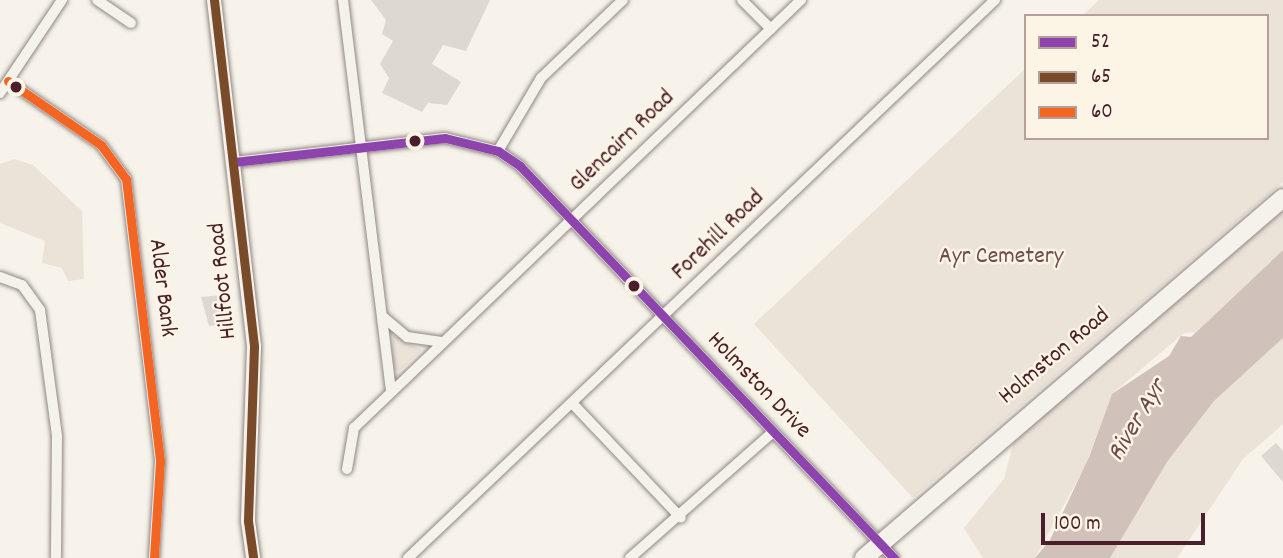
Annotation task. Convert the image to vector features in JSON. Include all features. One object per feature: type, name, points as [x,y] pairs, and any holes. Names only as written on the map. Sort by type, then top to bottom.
[{"type":"main road","name":"Holmston Road","points":[[864,558],[1283,198]]},
{"type":"street","points":[[0,93],[62,0]]},
{"type":"street","points":[[97,0],[131,23]]},
{"type":"street","name":"Hillfoot Road","points":[[214,0],[254,347],[248,521],[253,558]]},
{"type":"street","points":[[343,0],[391,390]]},
{"type":"street","points":[[498,151],[541,78],[623,0]]},
{"type":"street","points":[[742,0],[771,29]]},
{"type":"street","name":"Glencairn Road","points":[[347,469],[354,428],[802,0]]},
{"type":"street","name":"Forehill Road","points":[[408,558],[664,318],[995,0]]},
{"type":"street","name":"Alder Bank","points":[[8,81],[101,145],[126,178],[160,462],[154,558]]},
{"type":"street","name":"Holmston Drive","points":[[234,162],[445,138],[498,151],[570,220],[894,558]]},
{"type":"street","points":[[0,277],[22,285],[40,310],[57,436],[56,558]]},
{"type":"street","points":[[382,316],[414,340],[442,342]]},
{"type":"street","points":[[572,403],[681,518]]},
{"type":"street","points":[[630,558],[681,518],[773,432]]},
{"type":"green space","name":"Ayr Cemetery","points":[[1099,0],[1283,0],[1283,182],[913,498],[754,324],[1024,70],[1024,140],[1269,140],[1269,14],[1084,14]]},
{"type":"green space","points":[[14,159],[33,165],[82,211],[84,279],[68,281],[62,268],[42,263],[45,241],[0,223],[0,164]]},
{"type":"green space","points":[[1283,211],[1283,250],[1196,332],[1184,333],[1112,394],[1085,466],[1035,558],[983,558],[964,528],[1004,479],[1014,441]]},
{"type":"green space","points":[[393,335],[422,350],[399,372],[392,368]]},
{"type":"green space","points":[[1283,338],[1283,424],[1243,459],[1177,558],[1110,558],[1167,462],[1214,401]]},
{"type":"water","name":"River Ayr","points":[[1283,250],[1283,338],[1214,401],[1167,462],[1110,558],[1035,558],[1050,540],[1089,457],[1112,394],[1169,356],[1181,336],[1191,337]]},
{"type":"building","points":[[371,0],[490,0],[466,51],[443,45],[432,64],[461,82],[447,105],[428,103],[422,112],[382,93],[389,78],[380,64],[393,41],[382,34],[386,20]]},
{"type":"building","points":[[223,295],[226,324],[209,326],[201,297]]},
{"type":"building","points":[[1276,443],[1283,451],[1283,482],[1261,456]]},
{"type":"transit line","name":"65","points":[[214,0],[254,347],[248,521],[253,558]]},
{"type":"transit line","name":"60","points":[[8,81],[101,145],[126,179],[160,462],[154,558]]},
{"type":"transit line","name":"52","points":[[234,162],[445,138],[498,151],[520,166],[894,558]]}]
